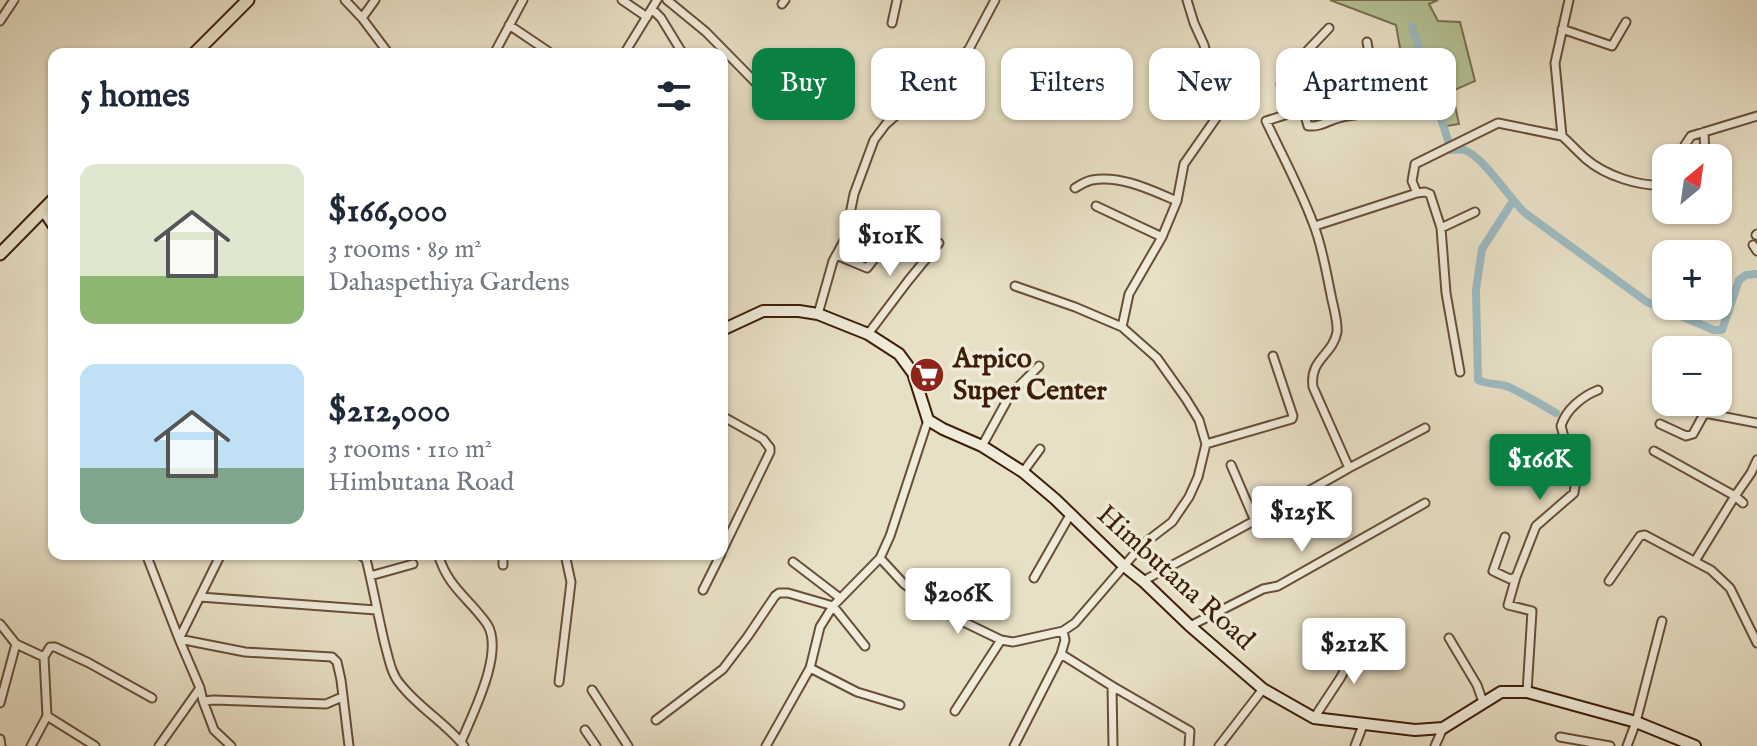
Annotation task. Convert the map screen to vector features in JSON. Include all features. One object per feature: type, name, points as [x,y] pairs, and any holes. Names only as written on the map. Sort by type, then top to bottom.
[{"type":"main road","points":[[200,48],[248,0]]},
{"type":"main road","points":[[0,254],[48,206]]},
{"type":"street","points":[[0,21],[14,0]]},
{"type":"street","points":[[345,0],[384,48]]},
{"type":"street","points":[[362,18],[375,0]]},
{"type":"street","points":[[497,48],[523,0]]},
{"type":"street","points":[[622,0],[661,18],[679,48]]},
{"type":"street","points":[[628,48],[657,0]]},
{"type":"street","points":[[667,0],[722,48]]},
{"type":"street","points":[[892,23],[897,0]]},
{"type":"street","points":[[818,314],[836,255],[845,239],[854,194],[874,140],[886,124],[969,49],[995,0]]},
{"type":"street","points":[[1122,327],[1129,294],[1162,237],[1177,201],[1184,164],[1221,111],[1204,45],[1187,0]]},
{"type":"street","points":[[1562,136],[1555,63],[1569,0]]},
{"type":"street","points":[[1562,29],[1612,46],[1626,22]]},
{"type":"street","points":[[509,25],[543,48]]},
{"type":"street","points":[[1310,48],[1329,28]]},
{"type":"street","points":[[1367,42],[1368,48]]},
{"type":"street","points":[[728,54],[752,79]]},
{"type":"street","points":[[1686,144],[1691,136],[1757,116]]},
{"type":"street","points":[[1276,118],[1266,121],[1315,226],[1337,331],[1331,346],[1318,362],[1312,376],[1313,387],[1349,468]]},
{"type":"street","points":[[1306,120],[1308,126],[1322,126],[1332,120]]},
{"type":"street","points":[[1417,193],[1412,181],[1415,164],[1498,123],[1562,136],[1588,161],[1605,171],[1652,185]]},
{"type":"street","points":[[1704,132],[1704,144]]},
{"type":"street","points":[[1075,188],[1089,180],[1111,179],[1177,201]]},
{"type":"street","points":[[1315,226],[1417,193],[1430,194],[1441,228],[1446,293],[1460,372]]},
{"type":"street","points":[[1096,206],[1162,237]]},
{"type":"street","points":[[44,211],[48,217]]},
{"type":"street","points":[[1441,228],[1475,212]]},
{"type":"street","points":[[836,255],[867,268],[904,221]]},
{"type":"street","points":[[868,334],[939,243]]},
{"type":"street","points":[[880,558],[904,584],[947,614],[1001,640],[1013,642],[1063,631],[1075,623],[1142,545],[1172,522],[1194,487],[1206,444],[1199,420],[1157,358],[1122,327],[1015,286]]},
{"type":"street","points":[[728,327],[763,311],[799,311],[818,314],[868,334],[899,354],[913,373],[928,420],[880,558],[833,606],[820,627],[810,668],[765,745]]},
{"type":"street","points":[[1206,444],[1292,419],[1273,356]]},
{"type":"street","points":[[982,446],[1010,395],[1039,366]]},
{"type":"street","points":[[1527,692],[1532,611],[1508,605],[1536,526],[1574,493],[1576,480],[1561,426],[1563,420],[1584,395],[1598,390]]},
{"type":"street","points":[[1660,424],[1686,436],[1693,434],[1704,414],[1757,423]]},
{"type":"street","points":[[728,419],[763,439],[770,452],[728,538]]},
{"type":"street","name":"Himbutana Road","points":[[928,420],[982,446],[1023,472],[1263,689],[1314,718],[1415,730],[1443,728]]},
{"type":"street","points":[[1143,581],[1425,428]]},
{"type":"street","points":[[1023,472],[1040,449]]},
{"type":"street","points":[[1654,451],[1743,503]]},
{"type":"street","points":[[1695,561],[1757,460]]},
{"type":"street","points":[[1231,465],[1255,521]]},
{"type":"street","points":[[1190,626],[1263,589],[1278,586],[1425,503]]},
{"type":"street","points":[[1034,578],[1070,515]]},
{"type":"street","points":[[1609,581],[1640,536],[1645,535],[1711,570],[1730,588],[1757,643]]},
{"type":"street","points":[[1505,537],[1493,571],[1510,579],[1516,577]]},
{"type":"street","points":[[148,560],[214,730],[231,746]]},
{"type":"street","points":[[179,639],[218,560]]},
{"type":"street","points":[[366,560],[376,610],[398,682],[412,699],[462,744],[484,685],[492,653],[492,638],[488,626],[450,582],[440,560]]},
{"type":"street","points":[[503,560],[503,565]]},
{"type":"street","points":[[559,682],[571,582],[566,560]]},
{"type":"street","points":[[703,590],[717,560]]},
{"type":"street","points":[[793,562],[840,598]]},
{"type":"street","points":[[370,576],[413,564]]},
{"type":"street","points":[[656,720],[723,669],[779,593],[833,606],[865,646]]},
{"type":"street","points":[[200,597],[376,610]]},
{"type":"street","points":[[1627,746],[1662,621]]},
{"type":"street","points":[[0,624],[16,644],[44,657]]},
{"type":"street","points":[[1014,746],[1061,654],[1065,640],[1063,631]]},
{"type":"street","points":[[1314,718],[1341,677],[1362,636]]},
{"type":"street","points":[[1449,638],[1477,685],[1483,702]]},
{"type":"street","points":[[179,639],[245,652],[332,657],[337,662],[341,680],[349,746]]},
{"type":"street","points":[[955,711],[1001,640]]},
{"type":"street","points":[[0,703],[16,644]]},
{"type":"street","points":[[31,746],[47,716],[44,657],[50,647],[89,663],[152,698]]},
{"type":"street","points":[[1061,654],[1190,731],[1189,746]]},
{"type":"street","points":[[810,668],[857,692],[900,705]]},
{"type":"street","points":[[1112,686],[1113,746]]},
{"type":"street","points":[[159,746],[200,688]]},
{"type":"street","points":[[1219,746],[1263,689]]},
{"type":"street","points":[[592,690],[628,746]]},
{"type":"street","points":[[1435,746],[1443,728],[1483,702],[1501,692],[1527,692],[1636,722],[1695,746]]},
{"type":"street","points":[[203,701],[326,704],[342,697]]},
{"type":"street","points":[[47,716],[95,746]]},
{"type":"street","points":[[1355,746],[1363,725]]},
{"type":"street","points":[[585,730],[596,746]]},
{"type":"street","points":[[1560,737],[1610,746]]},
{"type":"street","points":[[0,739],[1,746]]},
{"type":"green space","points":[[1330,0],[1438,0],[1429,4],[1438,21],[1460,22],[1475,81],[1456,89],[1456,48],[1400,48],[1396,25]]},
{"type":"green space","points":[[1456,110],[1459,124],[1441,127],[1438,120],[1456,120]]},
{"type":"waterway","points":[[1412,26],[1451,150],[1462,150],[1479,160],[1525,213],[1647,302],[1714,330],[1722,330],[1739,280],[1746,275],[1757,274]]},
{"type":"waterway","points":[[1513,201],[1482,249],[1476,290],[1478,380],[1509,387],[1556,413]]},
{"type":"place","name":"Arpico Super Center","points":[[927,375]]}]
